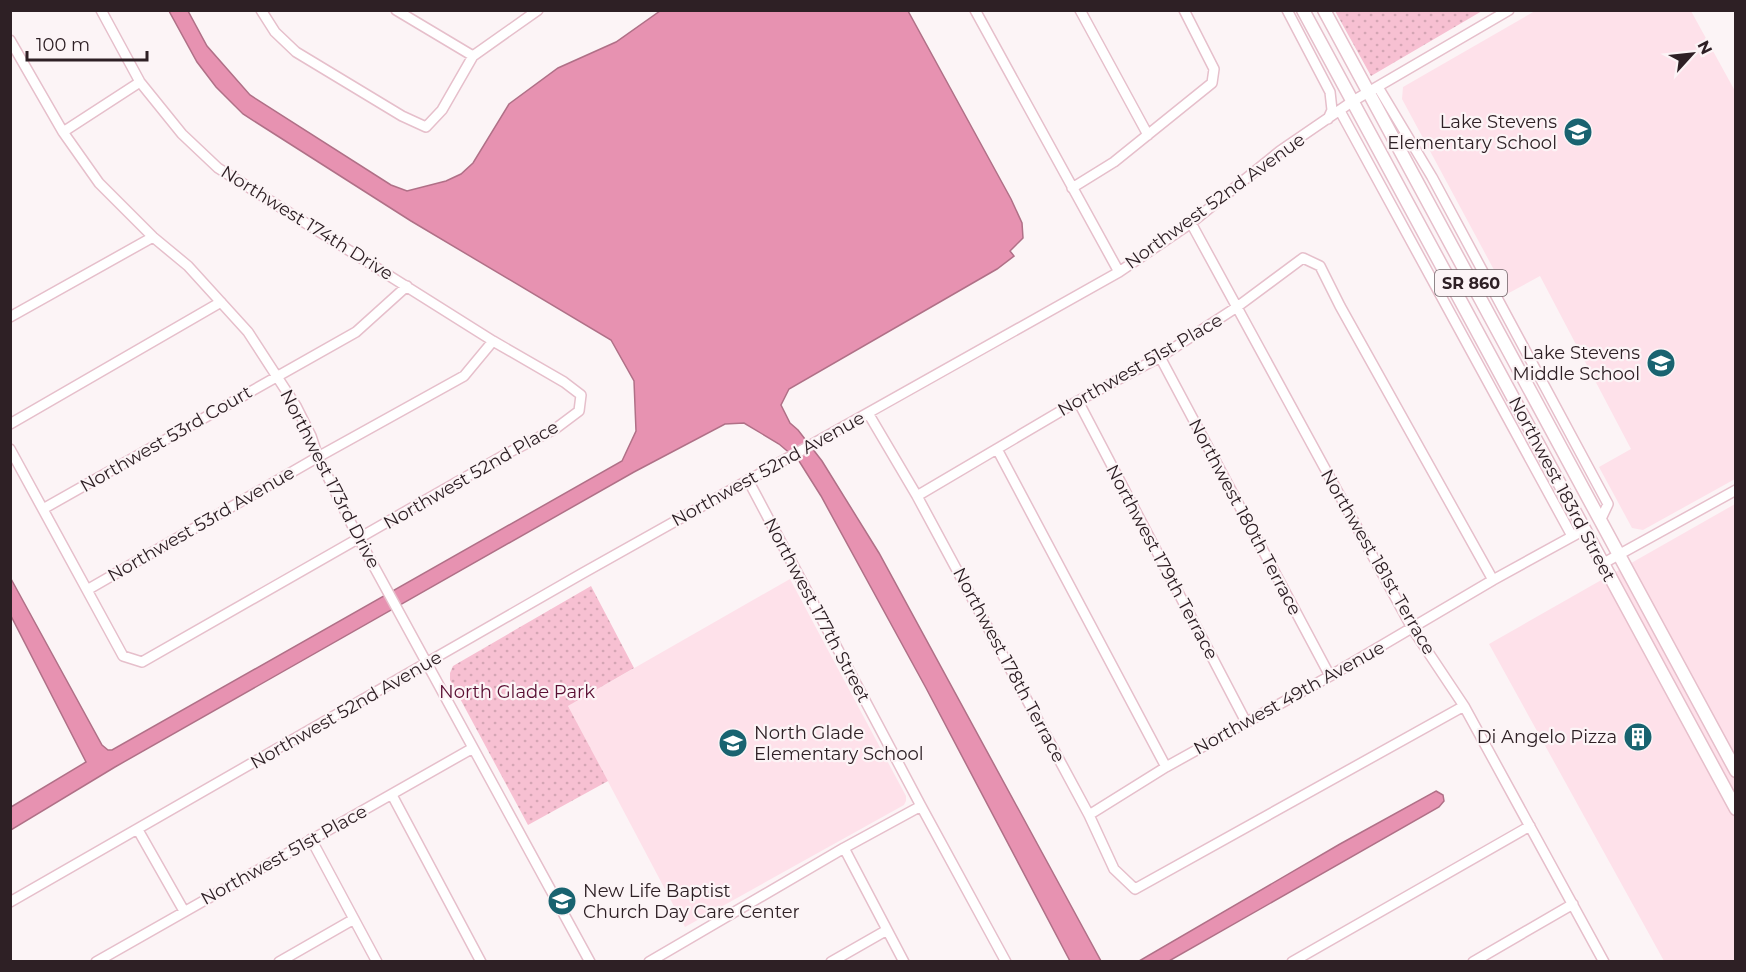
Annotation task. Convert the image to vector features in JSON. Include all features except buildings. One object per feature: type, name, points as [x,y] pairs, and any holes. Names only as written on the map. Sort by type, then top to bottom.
[{"type":"main road","name":"Northwest 183rd Street","points":[[1304,10],[1736,810]]},
{"type":"main road","name":"Northwest 183rd Street","points":[[1324,10],[1373,89],[1480,299],[1736,771]]},
{"type":"main road","points":[[1451,283],[1466,295],[1480,299]]},
{"type":"main road","points":[[1692,731],[1713,749],[1727,755]]},
{"type":"main road","points":[[1717,776],[1725,775],[1736,780]]},
{"type":"street","name":"Northwest 174th Drive","points":[[101,10],[141,82],[182,134],[218,168],[493,341],[564,382]]},
{"type":"street","points":[[261,10],[275,32],[296,52],[402,116],[426,127],[442,110],[472,56],[538,10]]},
{"type":"street","points":[[396,10],[472,56]]},
{"type":"street","points":[[975,10],[1119,272]]},
{"type":"street","points":[[1080,10],[1148,135]]},
{"type":"street","points":[[1072,188],[1114,162],[1212,83],[1214,69],[1184,10]]},
{"type":"street","points":[[1287,10],[1330,92],[1332,110],[1327,120]]},
{"type":"street","name":"Northwest 52nd Avenue","points":[[10,902],[790,456],[1119,272],[1191,223],[1281,151],[1353,101],[1509,10]]},
{"type":"street","name":"Northwest 173rd Drive","points":[[10,40],[63,132],[99,183],[153,237],[188,266],[248,332],[296,406],[311,436],[318,457],[359,539],[590,962]]},
{"type":"street","points":[[63,132],[141,82]]},
{"type":"street","points":[[1373,89],[1432,177],[1608,504],[1600,521]]},
{"type":"street","points":[[1340,111],[1572,536]]},
{"type":"street","name":"Northwest 181st Terrace","points":[[1191,223],[1412,628],[1464,705],[1604,962]]},
{"type":"street","points":[[10,317],[153,237]]},
{"type":"street","name":"Northwest 51st Place","points":[[917,496],[1078,401],[1160,357],[1237,307],[1303,258],[1320,266],[1493,580]]},
{"type":"street","name":"Northwest 53rd Court","points":[[43,509],[356,332],[407,286]]},
{"type":"street","points":[[1480,299],[1496,295]]},
{"type":"street","points":[[10,424],[220,302]]},
{"type":"street","name":"Northwest 53rd Avenue","points":[[87,590],[464,376],[493,341]]},
{"type":"street","name":"Northwest 180th Terrace","points":[[1160,357],[1330,675]]},
{"type":"street","name":"Northwest 52nd Place","points":[[87,590],[123,656],[142,662],[508,453],[555,429],[579,411],[581,394],[564,382]]},
{"type":"street","name":"Northwest 179th Terrace","points":[[1078,401],[1246,722]]},
{"type":"street","name":"Northwest 178th Terrace","points":[[868,413],[917,496],[1089,815],[1114,869],[1135,889],[1464,705]]},
{"type":"street","points":[[10,449],[87,590]]},
{"type":"street","points":[[997,449],[1166,767]]},
{"type":"street","name":"Northwest 177th Street","points":[[748,480],[1006,962]]},
{"type":"street","points":[[1602,564],[1736,490]]},
{"type":"street","name":"Northwest 49th Avenue","points":[[1089,815],[1166,767],[1584,530]]},
{"type":"street","name":"Northwest 51st Place","points":[[96,962],[473,748]]},
{"type":"street","points":[[392,795],[481,962]]},
{"type":"street","points":[[649,962],[844,848],[921,806]]},
{"type":"street","points":[[1292,962],[1530,826]]},
{"type":"street","points":[[138,830],[184,911]]},
{"type":"street","points":[[311,839],[377,962]]},
{"type":"street","points":[[844,848],[904,962]]},
{"type":"street","points":[[1473,962],[1573,904]]},
{"type":"street","points":[[279,962],[354,919]]},
{"type":"street","points":[[831,962],[887,930]]},
{"type":"shaded area","points":[[169,11],[188,11],[207,46],[250,95],[391,185],[407,191],[446,181],[461,174],[473,163],[509,104],[558,68],[616,42],[660,11],[908,11],[1011,199],[1022,223],[1023,238],[1010,251],[1014,256],[997,269],[789,389],[781,405],[790,423],[822,461],[879,553],[1101,961],[1070,961],[926,688],[821,496],[799,461],[779,444],[744,423],[725,424],[634,472],[115,767],[11,830],[11,807],[86,762],[11,616],[10,577],[102,745],[112,750],[622,461],[636,431],[634,381],[611,340],[411,221],[243,114],[216,87],[197,62]]},
{"type":"shaded area","points":[[1535,11],[1691,11],[1735,91],[1735,479],[1643,530],[1632,528],[1599,467],[1631,449],[1540,276],[1507,294],[1402,99],[1403,87]]},
{"type":"shaded area","points":[[1735,504],[1735,961],[1664,961],[1489,644]]},
{"type":"shaded area","name":"North Glade Elementary School","points":[[790,579],[906,796],[906,801],[904,805],[685,927],[568,706]]},
{"type":"shaded area","points":[[1436,791],[1443,795],[1444,801],[1439,807],[1169,961],[1139,961],[1340,844]]},
{"type":"green space","points":[[1335,11],[1482,11],[1371,76]]},
{"type":"green space","name":"North Glade Park","points":[[591,586],[634,668],[568,706],[608,781],[528,825],[450,680],[450,673],[453,666]]},
{"type":"place","name":"Lake Stevens Elementary School","points":[[1578,132]]},
{"type":"place","name":"Lake Stevens Middle School","points":[[1661,363]]},
{"type":"place","name":"Di Angelo Pizza","points":[[1638,737]]},
{"type":"place","name":"North Glade Elementary School","points":[[733,743]]},
{"type":"place","name":"New Life Baptist Church Day Care Center","points":[[562,901]]}]
